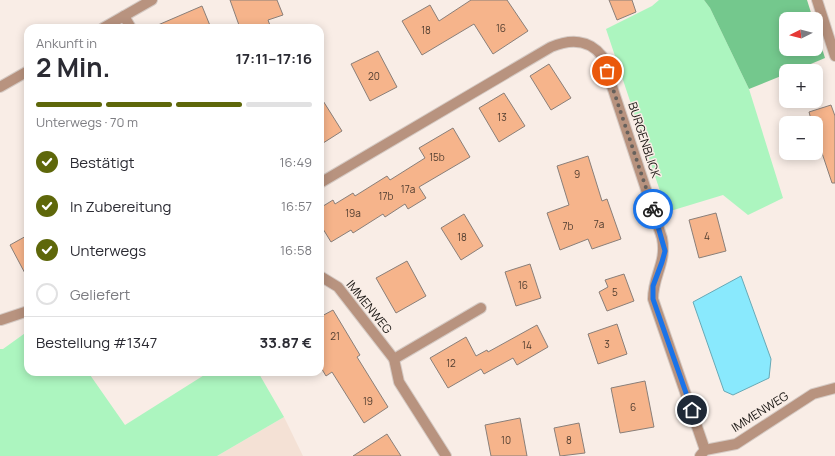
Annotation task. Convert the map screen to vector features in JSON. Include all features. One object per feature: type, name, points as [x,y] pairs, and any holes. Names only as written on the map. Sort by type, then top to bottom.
[{"type":"street","points":[[111,24],[152,0]]},
{"type":"street","points":[[817,0],[835,56]]},
{"type":"street","points":[[124,16],[129,24]]},
{"type":"street","name":"BURGENBLICK","points":[[324,181],[551,47],[562,43],[577,41],[589,44],[596,48],[602,56],[662,238],[665,251],[653,286],[653,299],[702,453]]},
{"type":"street","points":[[0,87],[24,73]]},
{"type":"street","name":"IMMENWEG","points":[[324,278],[338,287],[394,359],[399,382],[446,456]]},
{"type":"street","points":[[394,359],[481,308]]},
{"type":"street","points":[[1,320],[24,312]]},
{"type":"street","name":"IMMENWEG","points":[[702,453],[736,444],[812,394],[835,388]]},
{"type":"shaded area","points":[[284,417],[303,456],[217,456]]},
{"type":"green space","points":[[659,0],[704,0],[710,8],[749,89],[783,198],[748,215],[723,195],[667,212],[606,29],[652,6]]},
{"type":"green space","points":[[704,0],[807,0],[811,12],[779,12],[779,56],[823,56],[823,52],[825,58],[811,64],[779,64],[779,77],[749,89],[710,8]]},
{"type":"green space","points":[[24,334],[24,376],[91,376],[125,425],[203,376],[260,376],[284,417],[217,456],[0,456],[0,349],[3,349]]},
{"type":"water","points":[[741,276],[771,359],[769,378],[733,395],[724,391],[693,302]]},
{"type":"building","points":[[230,0],[277,0],[283,15],[268,20],[270,24],[239,24]]},
{"type":"building","points":[[471,0],[507,0],[528,31],[493,54],[474,24],[422,55],[402,21],[430,5],[439,21]]},
{"type":"building","points":[[609,0],[632,0],[636,12],[617,20]]},
{"type":"building","points":[[202,6],[209,24],[160,24]]},
{"type":"building","points":[[378,51],[397,87],[370,101],[351,64]]},
{"type":"building","points":[[549,64],[571,98],[551,110],[530,76]]},
{"type":"building","points":[[504,93],[525,126],[499,142],[479,108]]},
{"type":"building","points":[[324,102],[342,131],[324,142]]},
{"type":"building","points":[[831,105],[835,116],[835,183],[832,183],[823,156],[823,116],[810,116],[809,112]]},
{"type":"building","points":[[453,128],[470,157],[419,187],[426,198],[408,209],[405,204],[385,217],[383,214],[353,233],[351,230],[331,242],[324,231],[324,206],[333,200],[335,204],[353,193],[355,196],[387,176],[390,180],[425,158],[419,148]]},
{"type":"building","points":[[588,156],[602,201],[607,199],[621,239],[592,249],[588,239],[560,250],[547,213],[569,205],[557,166]]},
{"type":"building","points":[[716,213],[726,251],[699,258],[689,220]]},
{"type":"building","points":[[464,214],[483,246],[461,260],[441,228]]},
{"type":"building","points":[[24,237],[24,271],[10,245]]},
{"type":"building","points":[[407,261],[426,296],[396,313],[376,278]]},
{"type":"building","points":[[530,264],[541,298],[516,306],[505,272]]},
{"type":"building","points":[[624,274],[634,301],[607,311],[599,292],[608,287],[605,280]]},
{"type":"building","points":[[333,310],[360,355],[357,357],[388,407],[364,423],[332,372],[326,376],[324,373],[324,315]]},
{"type":"building","points":[[617,324],[627,354],[598,364],[588,334]]},
{"type":"building","points":[[537,325],[548,347],[517,365],[513,358],[484,374],[481,369],[448,388],[430,358],[466,337],[476,356],[487,350],[488,352]]},
{"type":"building","points":[[645,381],[654,427],[620,433],[611,388]]},
{"type":"building","points":[[520,418],[527,456],[491,456],[485,425]]},
{"type":"building","points":[[579,423],[585,453],[560,456],[554,428]]},
{"type":"building","points":[[387,434],[401,456],[353,456]]},
{"type":"way so far","points":[[607,71],[653,209]]},
{"type":"route","points":[[653,209],[665,251],[653,286],[653,299],[692,410]]}]
